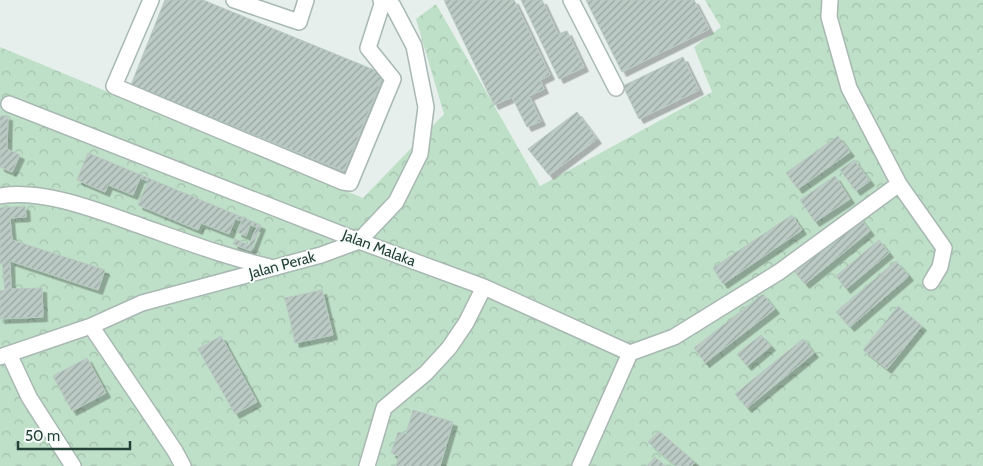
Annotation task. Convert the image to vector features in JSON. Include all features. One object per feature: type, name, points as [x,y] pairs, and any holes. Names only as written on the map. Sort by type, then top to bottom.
[{"type":"street","points":[[151,0],[114,86],[343,182],[350,183],[394,80],[368,48],[390,2]]},
{"type":"street","points":[[234,0],[299,22],[306,0]]},
{"type":"street","points":[[571,0],[616,88]]},
{"type":"street","points":[[830,0],[829,17],[850,88],[899,184],[944,248],[940,267],[930,282]]},
{"type":"street","name":"Jalan Perak","points":[[4,356],[91,326],[142,303],[321,255],[359,241],[396,202],[420,154],[426,107],[414,46],[390,2]]},
{"type":"street","name":"Jalan Malaka","points":[[9,104],[359,241],[484,287],[630,353]]},
{"type":"street","points":[[585,464],[630,353],[674,337],[779,272],[899,184]]},
{"type":"street","points":[[0,196],[14,194],[60,200],[106,214],[234,259],[274,268]]},
{"type":"street","points":[[367,466],[384,408],[426,374],[448,348],[466,323],[484,287]]},
{"type":"street","points":[[91,326],[176,451],[183,466]]},
{"type":"street","points":[[4,356],[73,466]]},
{"type":"green space","points":[[705,0],[983,0],[983,466],[0,466],[0,47],[363,198],[444,114],[416,19],[436,4],[540,186],[712,92],[694,47],[721,27]]},
{"type":"building","points":[[165,0],[203,0],[384,74],[344,171],[131,85]]},
{"type":"building","points":[[444,0],[514,0],[550,75],[540,80],[544,89],[529,96],[541,121],[527,127],[512,97],[494,105]]},
{"type":"building","points":[[521,0],[542,0],[558,34],[567,31],[584,67],[559,79]]},
{"type":"building","points":[[586,0],[694,0],[709,29],[622,72]]},
{"type":"building","points":[[683,57],[699,90],[639,119],[623,86]]},
{"type":"building","points":[[577,112],[597,139],[549,175],[528,149]]},
{"type":"building","points":[[0,116],[8,116],[7,149],[20,155],[12,172],[0,167]]},
{"type":"building","points":[[838,136],[850,152],[798,189],[786,173]]},
{"type":"building","points":[[88,153],[261,225],[251,251],[233,244],[235,239],[249,245],[257,227],[250,225],[246,236],[237,232],[242,221],[235,219],[229,234],[201,223],[198,230],[138,205],[148,181],[140,178],[133,195],[108,185],[105,192],[77,180]]},
{"type":"building","points":[[854,160],[870,181],[856,191],[840,170]]},
{"type":"building","points":[[835,176],[850,199],[815,222],[800,200]]},
{"type":"building","points":[[25,206],[26,217],[10,218],[12,240],[105,270],[98,290],[10,261],[11,289],[42,288],[43,317],[0,319],[0,291],[5,290],[2,263],[0,264],[0,208]]},
{"type":"building","points":[[792,215],[802,230],[723,284],[713,268]]},
{"type":"building","points":[[859,217],[870,231],[805,284],[793,270]]},
{"type":"building","points":[[879,240],[889,253],[846,289],[836,276]]},
{"type":"building","points":[[896,261],[909,276],[850,327],[836,312]]},
{"type":"building","points":[[322,290],[333,335],[295,343],[285,298]]},
{"type":"building","points":[[763,294],[775,309],[705,363],[694,348]]},
{"type":"building","points":[[898,306],[922,326],[887,369],[863,350]]},
{"type":"building","points":[[761,335],[771,346],[747,366],[737,354]]},
{"type":"building","points":[[221,336],[257,402],[235,414],[198,349]]},
{"type":"building","points":[[803,339],[814,353],[747,408],[735,394]]},
{"type":"building","points":[[87,358],[106,393],[72,411],[53,376]]},
{"type":"building","points":[[413,410],[453,422],[440,466],[396,466],[399,456],[391,453],[398,432],[406,434]]},
{"type":"building","points":[[659,431],[695,462],[692,466],[676,466],[648,442]]},
{"type":"building","points":[[655,457],[665,466],[647,466]]}]
